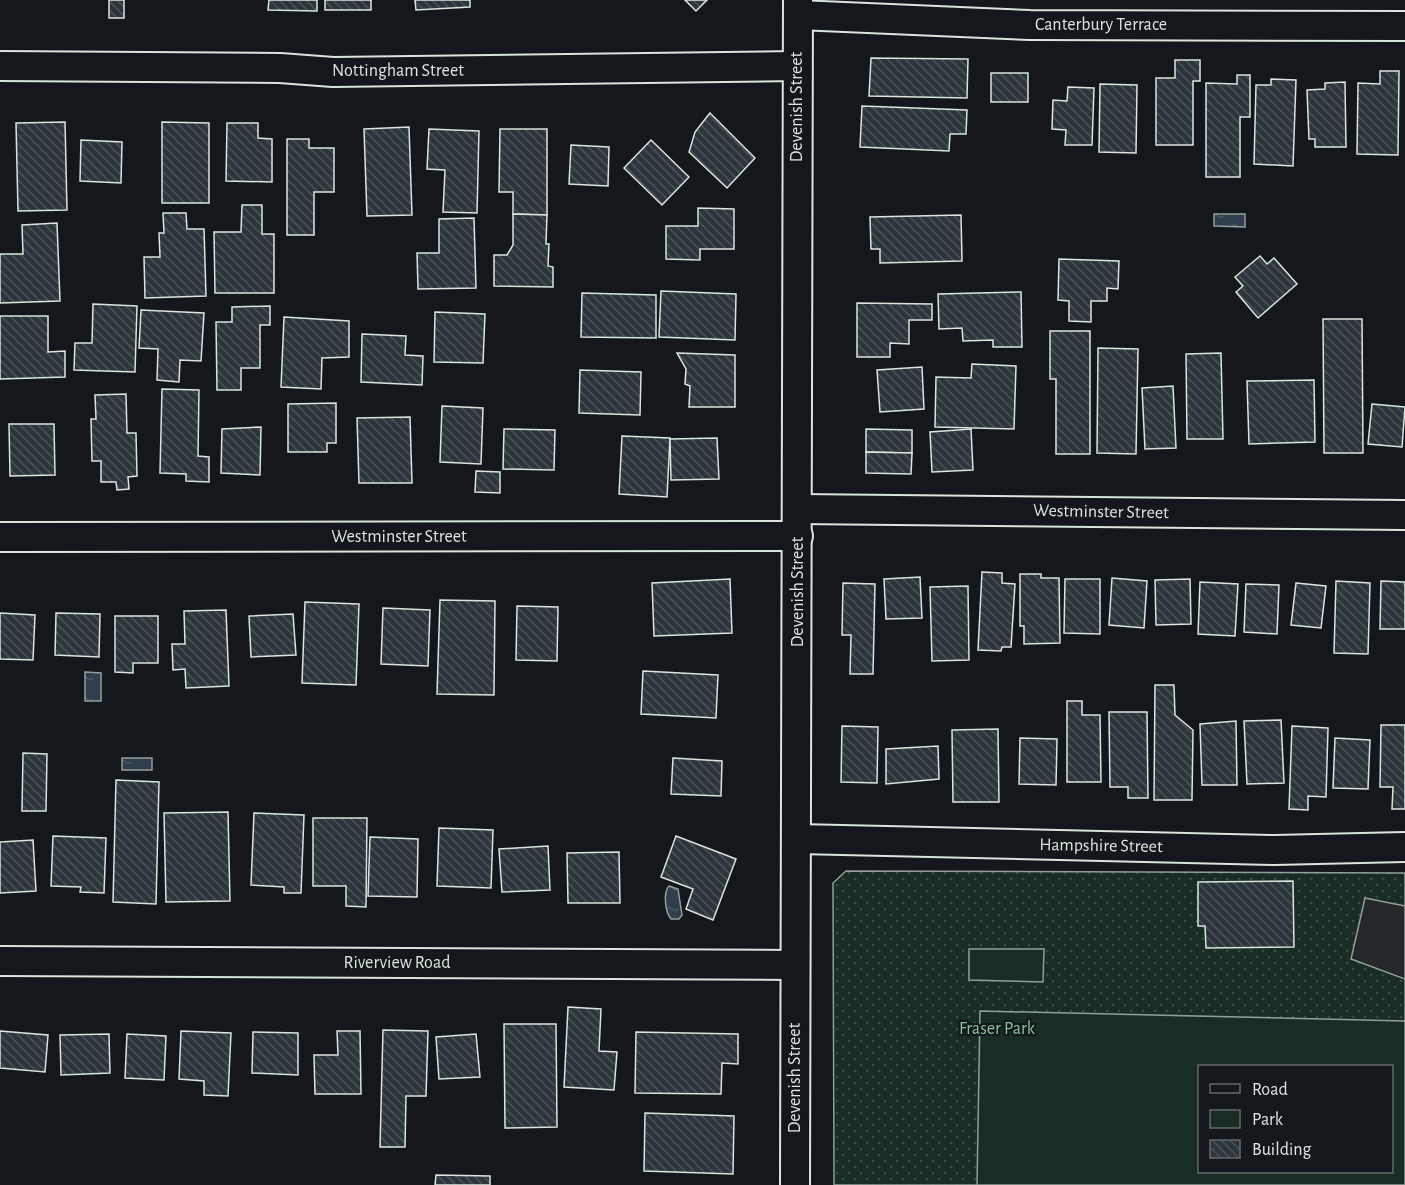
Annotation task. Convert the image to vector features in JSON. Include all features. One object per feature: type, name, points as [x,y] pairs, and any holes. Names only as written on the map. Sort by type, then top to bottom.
[{"type":"street","name":"Canterbury Terrace","points":[[798,8],[1030,26],[1405,26]]},
{"type":"street","name":"Devenish Street","points":[[795,1185],[794,965],[798,839],[798,8]]},
{"type":"street","name":"Nottingham Street","points":[[0,66],[280,68],[333,72],[797,66]]},
{"type":"street","name":"Westminster Street","points":[[0,537],[1405,515]]},
{"type":"street","name":"Hampshire Street","points":[[798,839],[1274,850],[1405,847]]},
{"type":"street","name":"Riverview Road","points":[[0,962],[794,965]]},
{"type":"green space","name":"Fraser Park","points":[[846,871],[1405,873],[1405,1185],[834,1185],[833,883]]},
{"type":"green space","points":[[969,949],[1044,949],[1043,982],[969,980]]},
{"type":"green space","points":[[980,1011],[1405,1021],[1405,1185],[977,1185]]},
{"type":"shaded area","points":[[1365,898],[1405,906],[1405,979],[1351,959]]},
{"type":"water","points":[[1214,214],[1245,214],[1245,227],[1214,226]]},
{"type":"water","points":[[85,672],[101,673],[101,701],[85,701]]},
{"type":"water","points":[[122,758],[152,758],[152,770],[122,770]]},
{"type":"water","points":[[669,886],[678,889],[682,915],[679,919],[671,919],[667,912],[665,897]]},
{"type":"building","points":[[109,0],[124,0],[124,18],[109,18]]},
{"type":"building","points":[[269,0],[317,0],[317,11],[268,10]]},
{"type":"building","points":[[325,0],[371,0],[371,10],[325,10]]},
{"type":"building","points":[[415,0],[470,0],[470,7],[416,10]]},
{"type":"building","points":[[685,0],[707,0],[696,11]]},
{"type":"building","points":[[871,58],[968,59],[967,98],[869,96]]},
{"type":"building","points":[[1175,60],[1200,60],[1200,81],[1193,81],[1193,145],[1156,145],[1156,78],[1175,78]]},
{"type":"building","points":[[1380,71],[1399,71],[1398,155],[1357,154],[1358,83],[1380,84]]},
{"type":"building","points":[[991,73],[1028,73],[1028,102],[991,102]]},
{"type":"building","points":[[1237,75],[1250,75],[1250,117],[1240,117],[1240,177],[1206,177],[1206,83],[1237,84]]},
{"type":"building","points":[[1271,79],[1296,80],[1293,166],[1254,164],[1256,85],[1271,85]]},
{"type":"building","points":[[1345,82],[1346,147],[1315,147],[1315,139],[1309,139],[1307,90],[1325,89],[1325,83]]},
{"type":"building","points":[[1100,84],[1137,85],[1136,153],[1099,152]]},
{"type":"building","points":[[1068,87],[1094,88],[1092,145],[1065,145],[1066,130],[1052,129],[1053,100],[1067,101]]},
{"type":"building","points":[[862,106],[967,110],[966,134],[950,134],[949,151],[860,147]]},
{"type":"building","points":[[710,113],[755,158],[727,188],[689,152],[695,132]]},
{"type":"building","points":[[65,122],[67,210],[18,211],[16,123]]},
{"type":"building","points":[[162,122],[209,123],[209,203],[162,203]]},
{"type":"building","points":[[227,123],[258,123],[258,138],[272,139],[272,182],[226,181]]},
{"type":"building","points":[[409,127],[412,215],[367,216],[364,129]]},
{"type":"building","points":[[429,129],[479,131],[477,213],[443,212],[445,170],[427,169]]},
{"type":"building","points":[[500,129],[547,129],[547,215],[513,214],[513,192],[499,192]]},
{"type":"building","points":[[287,139],[309,139],[309,148],[334,148],[334,192],[314,192],[314,235],[287,235]]},
{"type":"building","points":[[81,140],[122,142],[121,183],[80,181]]},
{"type":"building","points":[[651,140],[689,177],[662,205],[624,168]]},
{"type":"building","points":[[571,145],[609,147],[608,186],[569,184]]},
{"type":"building","points":[[242,205],[262,205],[262,234],[274,234],[274,293],[215,293],[214,232],[241,232]]},
{"type":"building","points":[[698,208],[734,209],[734,249],[700,249],[700,260],[666,259],[666,226],[698,226]]},
{"type":"building","points":[[163,213],[186,213],[187,229],[204,229],[206,296],[145,298],[144,257],[160,257],[159,233],[164,233]]},
{"type":"building","points":[[513,214],[547,215],[546,244],[549,244],[548,266],[553,267],[553,287],[494,286],[494,255],[507,255],[513,245]]},
{"type":"building","points":[[961,215],[962,261],[880,263],[880,249],[871,249],[870,217]]},
{"type":"building","points":[[474,218],[476,288],[418,289],[417,253],[439,253],[439,219]]},
{"type":"building","points":[[57,223],[60,301],[0,303],[0,254],[23,254],[22,225]]},
{"type":"building","points":[[1260,256],[1267,264],[1274,258],[1297,284],[1258,318],[1236,292],[1243,286],[1235,277]]},
{"type":"building","points":[[1059,259],[1119,261],[1118,289],[1107,288],[1107,301],[1091,301],[1091,322],[1069,321],[1069,301],[1058,300]]},
{"type":"building","points":[[661,291],[736,294],[735,340],[659,337]]},
{"type":"building","points":[[1021,292],[1022,347],[993,347],[993,340],[963,341],[962,328],[939,329],[938,294]]},
{"type":"building","points":[[582,293],[656,295],[656,338],[581,337]]},
{"type":"building","points":[[857,303],[932,304],[932,320],[909,320],[909,344],[890,343],[890,357],[857,357]]},
{"type":"building","points":[[93,304],[137,306],[135,372],[74,370],[75,343],[92,343]]},
{"type":"building","points":[[270,306],[270,325],[260,325],[260,368],[241,368],[241,390],[217,390],[216,322],[232,322],[232,307]]},
{"type":"building","points":[[141,310],[204,313],[201,361],[180,360],[179,382],[157,380],[158,349],[139,348]]},
{"type":"building","points":[[435,312],[485,314],[483,363],[434,362]]},
{"type":"building","points":[[0,316],[48,316],[48,352],[65,351],[65,377],[0,379]]},
{"type":"building","points":[[284,317],[349,321],[349,357],[322,358],[321,389],[281,387]]},
{"type":"building","points":[[1323,319],[1362,319],[1363,453],[1324,453]]},
{"type":"building","points":[[1050,331],[1090,331],[1090,454],[1056,454],[1056,379],[1050,379]]},
{"type":"building","points":[[362,334],[406,336],[405,355],[423,356],[422,385],[361,382]]},
{"type":"building","points":[[1098,348],[1138,349],[1136,454],[1097,453]]},
{"type":"building","points":[[677,353],[735,355],[735,407],[689,407],[690,386],[685,384],[686,369]]},
{"type":"building","points":[[1221,353],[1223,439],[1187,439],[1186,354]]},
{"type":"building","points":[[972,364],[1016,366],[1014,429],[935,427],[936,377],[971,378]]},
{"type":"building","points":[[922,367],[924,409],[880,412],[877,370]]},
{"type":"building","points":[[580,370],[641,372],[640,415],[579,413]]},
{"type":"building","points":[[1314,380],[1315,442],[1249,444],[1247,381]]},
{"type":"building","points":[[1173,386],[1176,448],[1145,449],[1142,388]]},
{"type":"building","points":[[162,389],[199,390],[198,456],[209,457],[209,482],[186,481],[186,474],[160,473]]},
{"type":"building","points":[[126,394],[127,433],[136,433],[137,476],[128,477],[129,489],[117,490],[116,482],[101,482],[101,461],[92,461],[91,419],[96,419],[95,395]]},
{"type":"building","points":[[336,403],[336,443],[327,443],[327,452],[288,452],[288,404]]},
{"type":"building","points":[[1372,404],[1405,407],[1402,447],[1368,444]]},
{"type":"building","points":[[442,406],[483,408],[481,464],[440,462]]},
{"type":"building","points":[[410,417],[412,483],[359,483],[357,418]]},
{"type":"building","points":[[9,424],[54,424],[55,475],[10,476]]},
{"type":"building","points":[[261,427],[260,475],[221,473],[222,429]]},
{"type":"building","points":[[504,429],[555,430],[554,470],[503,469]]},
{"type":"building","points":[[866,429],[912,430],[912,453],[866,452]]},
{"type":"building","points":[[971,429],[973,470],[932,472],[930,432]]},
{"type":"building","points":[[622,436],[670,438],[667,497],[619,494]]},
{"type":"building","points":[[717,438],[719,479],[671,480],[670,439]]},
{"type":"building","points":[[866,452],[912,453],[911,474],[866,473]]},
{"type":"building","points":[[476,471],[500,472],[500,493],[475,492]]},
{"type":"building","points":[[982,572],[1002,573],[1002,583],[1015,584],[1011,647],[1002,647],[1001,651],[978,650]]},
{"type":"building","points":[[1020,574],[1041,574],[1041,578],[1059,578],[1060,643],[1024,644],[1024,626],[1020,626]]},
{"type":"building","points":[[920,577],[922,618],[886,619],[884,579]]},
{"type":"building","points":[[1112,578],[1147,581],[1144,628],[1109,625]]},
{"type":"building","points":[[730,579],[732,633],[654,636],[652,583]]},
{"type":"building","points":[[1065,579],[1100,579],[1100,634],[1064,633]]},
{"type":"building","points":[[1190,579],[1191,624],[1156,625],[1155,580]]},
{"type":"building","points":[[1336,581],[1370,583],[1368,654],[1334,653]]},
{"type":"building","points":[[1381,581],[1405,582],[1405,629],[1380,629]]},
{"type":"building","points":[[1200,582],[1238,584],[1235,636],[1198,634]]},
{"type":"building","points":[[843,583],[875,584],[873,674],[850,674],[851,635],[842,635]]},
{"type":"building","points":[[1296,583],[1326,586],[1321,628],[1291,625]]},
{"type":"building","points":[[1246,584],[1279,585],[1277,634],[1244,632]]},
{"type":"building","points":[[968,586],[969,660],[932,661],[930,587]]},
{"type":"building","points":[[440,600],[495,601],[494,695],[437,694]]},
{"type":"building","points":[[305,602],[359,604],[356,685],[302,683]]},
{"type":"building","points":[[517,606],[558,607],[557,661],[516,660]]},
{"type":"building","points":[[383,608],[430,610],[428,666],[381,664]]},
{"type":"building","points":[[226,610],[229,686],[186,688],[185,669],[173,670],[172,644],[185,644],[184,611]]},
{"type":"building","points":[[0,613],[35,615],[33,660],[0,659]]},
{"type":"building","points":[[56,613],[100,614],[99,657],[55,655]]},
{"type":"building","points":[[293,614],[296,655],[251,657],[249,616]]},
{"type":"building","points":[[115,616],[158,616],[158,663],[133,663],[133,673],[115,672]]},
{"type":"building","points":[[643,671],[718,675],[716,718],[641,714]]},
{"type":"building","points":[[1155,685],[1174,685],[1175,715],[1193,730],[1192,800],[1154,800]]},
{"type":"building","points":[[1067,701],[1082,701],[1082,715],[1100,715],[1101,782],[1067,782]]},
{"type":"building","points":[[1109,712],[1147,712],[1148,798],[1128,798],[1128,787],[1110,787]]},
{"type":"building","points":[[1281,720],[1284,783],[1247,784],[1244,721]]},
{"type":"building","points":[[1236,721],[1237,785],[1202,785],[1200,724]]},
{"type":"building","points":[[1381,725],[1405,725],[1405,809],[1392,809],[1393,787],[1380,787]]},
{"type":"building","points":[[842,726],[878,727],[877,783],[841,782]]},
{"type":"building","points":[[1292,726],[1328,728],[1326,797],[1308,796],[1308,810],[1289,809]]},
{"type":"building","points":[[998,729],[999,802],[953,802],[952,730]]},
{"type":"building","points":[[1020,738],[1057,739],[1056,785],[1019,784]]},
{"type":"building","points":[[1335,738],[1370,740],[1368,789],[1333,788]]},
{"type":"building","points":[[938,746],[939,779],[886,784],[886,749]]},
{"type":"building","points":[[23,753],[47,754],[46,811],[22,811]]},
{"type":"building","points":[[673,758],[722,761],[721,796],[671,794]]},
{"type":"building","points":[[116,780],[159,782],[156,904],[113,902]]},
{"type":"building","points":[[228,812],[230,901],[166,902],[164,813]]},
{"type":"building","points":[[254,813],[304,815],[301,893],[284,893],[284,887],[251,885]]},
{"type":"building","points":[[313,818],[367,818],[366,907],[346,906],[346,886],[313,886]]},
{"type":"building","points":[[439,828],[493,830],[491,888],[437,886]]},
{"type":"building","points":[[53,836],[106,838],[104,893],[80,892],[81,887],[51,886]]},
{"type":"building","points":[[676,836],[736,859],[713,920],[686,909],[693,889],[661,877]]},
{"type":"building","points":[[370,837],[418,839],[417,897],[368,896]]},
{"type":"building","points":[[33,840],[36,891],[0,893],[0,842]]},
{"type":"building","points":[[548,846],[550,890],[502,892],[499,849]]},
{"type":"building","points":[[619,852],[620,903],[568,903],[567,853]]},
{"type":"building","points":[[1293,881],[1294,947],[1206,948],[1205,926],[1198,926],[1198,882]]},
{"type":"building","points":[[568,1007],[601,1009],[599,1051],[617,1052],[614,1090],[564,1087]]},
{"type":"building","points":[[504,1024],[556,1024],[557,1127],[505,1128]]},
{"type":"building","points":[[383,1030],[428,1031],[426,1096],[406,1096],[405,1147],[380,1147]]},
{"type":"building","points":[[0,1031],[48,1035],[45,1072],[0,1068]]},
{"type":"building","points":[[181,1031],[231,1033],[228,1096],[204,1095],[204,1081],[179,1079]]},
{"type":"building","points":[[337,1031],[360,1031],[361,1094],[315,1094],[314,1055],[338,1055]]},
{"type":"building","points":[[253,1032],[298,1033],[298,1075],[252,1073]]},
{"type":"building","points":[[636,1032],[738,1034],[738,1064],[722,1063],[721,1094],[635,1093]]},
{"type":"building","points":[[109,1034],[110,1073],[61,1075],[60,1035]]},
{"type":"building","points":[[127,1034],[166,1036],[164,1080],[125,1078]]},
{"type":"building","points":[[476,1034],[480,1077],[439,1079],[436,1037]]},
{"type":"building","points":[[645,1113],[734,1116],[733,1174],[644,1171]]},
{"type":"building","points":[[436,1175],[490,1176],[490,1185],[435,1185]]}]
